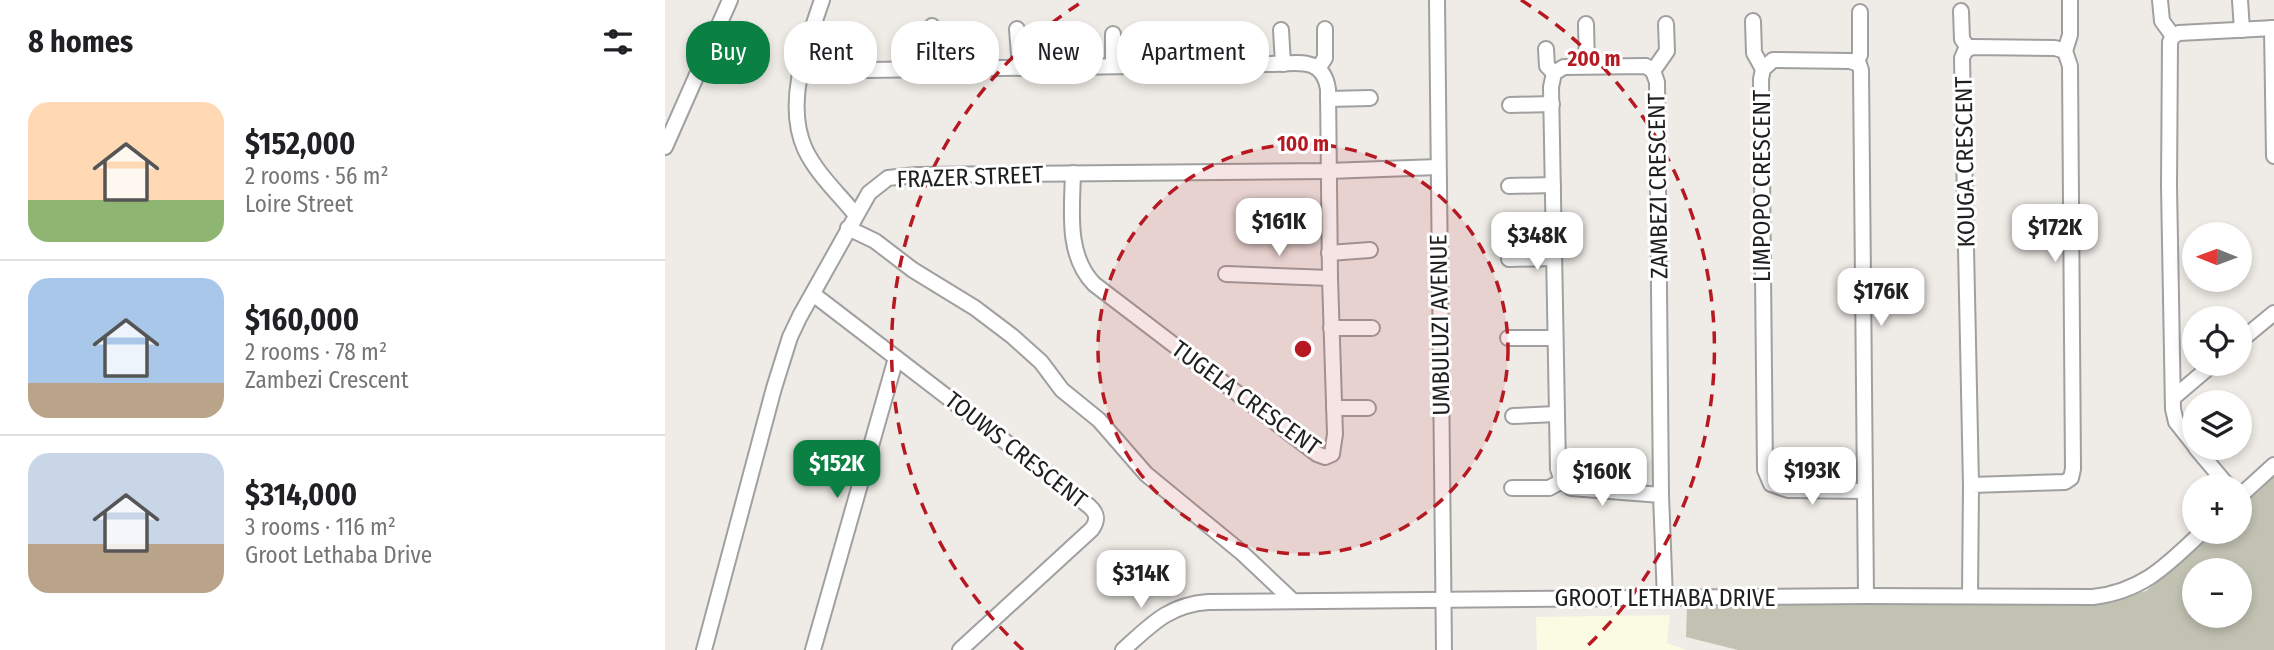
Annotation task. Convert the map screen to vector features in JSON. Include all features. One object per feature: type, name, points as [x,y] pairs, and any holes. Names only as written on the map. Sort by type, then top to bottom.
[{"type":"street","points":[[667,137],[730,0]]},
{"type":"street","points":[[816,21],[822,0]]},
{"type":"street","name":"UMBULUZI AVENUE","points":[[1437,0],[1444,650]]},
{"type":"street","points":[[1971,485],[2066,482],[2071,478],[2073,469],[2070,66],[2065,51],[2070,35],[2070,0]]},
{"type":"street","points":[[2160,0],[2162,21],[2173,36],[2170,53],[2169,159],[2173,409],[2176,422],[2182,430]]},
{"type":"street","points":[[2240,0],[2242,30]]},
{"type":"street","points":[[1961,11],[1962,39],[1968,48]]},
{"type":"street","points":[[1860,12],[1860,55],[1856,62],[1861,70],[1866,596]]},
{"type":"street","points":[[1752,21],[1754,53],[1763,69]]},
{"type":"street","points":[[1587,24],[1587,66]]},
{"type":"street","points":[[1653,71],[1667,51],[1666,24]]},
{"type":"street","points":[[2173,36],[2182,32],[2273,28],[2274,156]]},
{"type":"street","points":[[1269,64],[1309,64],[1319,67],[1325,58],[1325,29]]},
{"type":"street","points":[[1281,30],[1283,64]]},
{"type":"street","points":[[1113,34],[1113,66]]},
{"type":"street","name":"KOUGA CRESCENT","points":[[1970,596],[1971,485],[1962,58],[1968,48],[1975,46],[2045,47],[2065,51]]},
{"type":"street","points":[[1546,50],[1547,66],[1554,73],[1552,104],[1557,469],[1562,481],[1571,488],[1661,495]]},
{"type":"street","name":"LIMPOPO CRESCENT","points":[[1856,62],[1779,59],[1773,60],[1763,69],[1761,189],[1765,470],[1771,484],[1788,489],[1864,491]]},
{"type":"street","name":"ZAMBEZI CRESCENT","points":[[1554,73],[1564,67],[1587,66],[1640,65],[1653,71],[1657,90],[1661,495],[1665,598]]},
{"type":"street","points":[[1103,66],[1117,66]]},
{"type":"street","name":"TUGELA CRESCENT","points":[[1073,173],[1072,214],[1076,255],[1083,273],[1321,456],[1330,456],[1333,452],[1334,408],[1329,278],[1328,99],[1327,80],[1324,71],[1319,67]]},
{"type":"street","points":[[800,84],[798,119],[804,148],[855,214]]},
{"type":"street","points":[[1328,99],[1370,98]]},
{"type":"street","points":[[1510,105],[1552,104]]},
{"type":"street","name":"FRAZER STREET","points":[[704,650],[782,362],[800,316],[855,214],[869,193],[888,178],[1438,167]]},
{"type":"street","points":[[1509,186],[1553,185]]},
{"type":"street","points":[[848,228],[875,241],[913,270],[975,308],[1012,335],[1041,362],[1062,390],[1099,420],[1146,474],[1241,552],[1293,601]]},
{"type":"street","points":[[1329,253],[1370,250]]},
{"type":"street","points":[[1509,259],[1554,258]]},
{"type":"street","points":[[1226,274],[1329,278]]},
{"type":"street","name":"TOUWS CRESCENT","points":[[813,295],[1096,514],[1097,519],[1091,529],[960,650]]},
{"type":"street","points":[[2252,331],[2274,313]]},
{"type":"street","points":[[1331,328],[1372,328]]},
{"type":"street","points":[[1508,338],[1555,338]]},
{"type":"street","points":[[813,650],[896,358]]},
{"type":"street","points":[[2173,398],[2199,376]]},
{"type":"street","points":[[1334,408],[1368,408]]},
{"type":"street","points":[[1513,416],[1556,414]]},
{"type":"street","points":[[2206,460],[2218,474]]},
{"type":"street","points":[[2252,485],[2274,465]]},
{"type":"street","points":[[1512,488],[1549,488],[1562,481]]},
{"type":"street","name":"GROOT LETHABA DRIVE","points":[[1123,650],[1158,618],[1181,606],[1208,602],[1866,596],[2093,597],[2123,592],[2165,567],[2189,544]]},
{"type":"shaded area","points":[[2274,475],[2274,650],[1738,650],[1686,637],[1687,606],[2102,602],[2146,591],[2182,558],[2182,628],[2252,628],[2252,558],[2182,558],[2198,544],[2252,544],[2252,495]]},
{"type":"shaded area","points":[[1670,615],[1667,643],[1687,650],[1537,650],[1536,617]]}]
